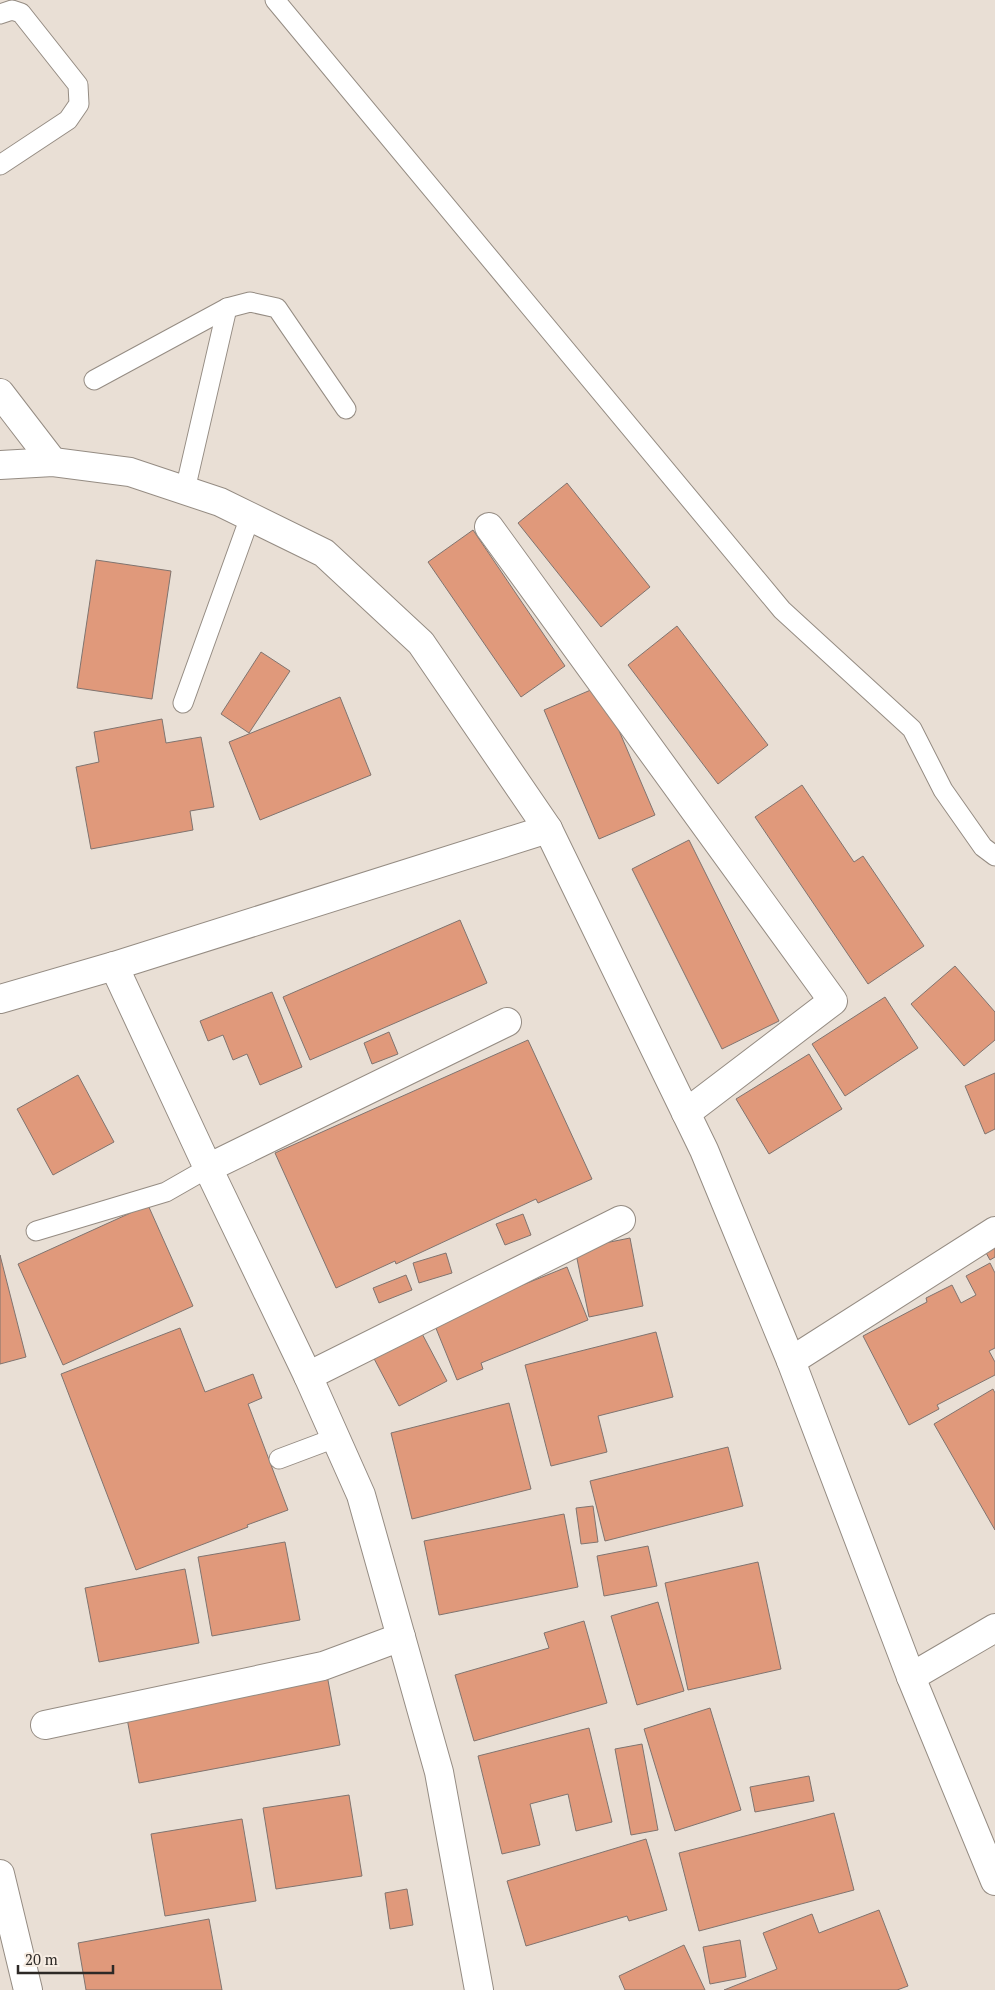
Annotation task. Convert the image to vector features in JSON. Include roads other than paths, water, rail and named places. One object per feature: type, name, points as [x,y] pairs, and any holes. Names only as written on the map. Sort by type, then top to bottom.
[{"type":"street","points":[[0,393],[53,462]]},
{"type":"street","points":[[0,465],[53,462],[130,472],[220,502],[324,553],[421,643],[548,829],[704,1150],[791,1361],[912,1677],[995,1880]]},
{"type":"street","points":[[489,528],[833,1001],[686,1113]]},
{"type":"street","points":[[0,999],[114,966],[548,829]]},
{"type":"street","points":[[114,966],[308,1376],[361,1495],[439,1772],[479,1990]]},
{"type":"street","points":[[208,1168],[506,1022]]},
{"type":"street","points":[[308,1376],[621,1220]]},
{"type":"street","points":[[791,1361],[995,1232]]},
{"type":"street","points":[[912,1677],[995,1628]]},
{"type":"street","points":[[45,1725],[323,1666],[401,1637]]},
{"type":"street","points":[[0,1874],[28,1990]]},
{"type":"lane","points":[[276,0],[782,610],[912,729],[943,790],[983,847],[995,856]]},
{"type":"lane","points":[[0,14],[12,10],[21,13],[78,85],[79,104],[68,120],[1,163]]},
{"type":"lane","points":[[94,380],[227,308],[250,302],[277,308],[346,408]]},
{"type":"lane","points":[[185,490],[227,308]]},
{"type":"lane","points":[[183,703],[250,516]]},
{"type":"lane","points":[[36,1231],[166,1192],[208,1168]]},
{"type":"lane","points":[[279,1460],[335,1438]]}]
